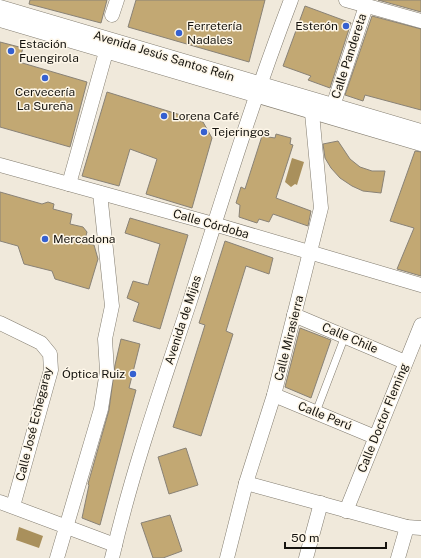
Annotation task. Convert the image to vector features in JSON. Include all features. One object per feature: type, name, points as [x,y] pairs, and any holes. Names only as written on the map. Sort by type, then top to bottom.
[{"type":"street","points":[[112,15],[117,0]]},
{"type":"street","name":"Avenida de Mijas","points":[[113,552],[140,455],[257,90],[291,0]]},
{"type":"street","points":[[346,0],[421,21]]},
{"type":"street","name":"Avenida Jesús Santos Reín","points":[[8,6],[257,90]]},
{"type":"street","name":"Calle Pandereta","points":[[333,106],[366,6]]},
{"type":"street","name":"Avenida Jesús Santos Reín","points":[[0,20],[106,52],[257,90]]},
{"type":"street","points":[[69,184],[106,52]]},
{"type":"street","points":[[257,90],[333,106],[421,131]]},
{"type":"street","points":[[257,90],[312,113],[421,144]]},
{"type":"street","name":"Calle Mirasierra","points":[[227,558],[246,484],[274,395],[321,208],[312,113]]},
{"type":"street","name":"Calle Córdoba","points":[[0,165],[214,224],[421,285]]},
{"type":"street","points":[[58,558],[101,408],[107,371],[105,339],[112,306],[100,193]]},
{"type":"street","name":"Calle Chile","points":[[294,315],[405,362]]},
{"type":"street","name":"Calle José Echegaray","points":[[0,323],[41,343],[50,354],[51,370],[7,504]]},
{"type":"street","name":"Calle Doctor Fleming","points":[[346,511],[421,325]]},
{"type":"street","name":"Calle Perú","points":[[274,395],[375,437]]},
{"type":"street","points":[[246,484],[321,503],[346,511],[417,527],[398,558]]},
{"type":"street","points":[[306,558],[321,503]]},
{"type":"street","points":[[7,504],[67,527],[113,552]]},
{"type":"lane","points":[[316,412],[345,336]]},
{"type":"shaded area","points":[[292,158],[304,162],[297,185],[295,184],[291,187],[285,182]]},
{"type":"shaded area","points":[[19,527],[43,536],[39,548],[16,540]]},
{"type":"building","points":[[30,0],[107,0],[101,23],[29,4]]},
{"type":"building","points":[[136,0],[265,0],[249,62],[128,27]]},
{"type":"building","points":[[378,0],[421,0],[421,12]]},
{"type":"building","points":[[305,6],[351,23],[330,88],[308,80],[311,76],[283,66]]},
{"type":"building","points":[[372,16],[421,29],[421,110],[365,95],[363,101],[345,95]]},
{"type":"building","points":[[0,42],[23,48],[19,62],[87,82],[70,147],[0,127]]},
{"type":"building","points":[[107,92],[203,122],[212,138],[192,208],[146,194],[157,159],[130,149],[119,186],[82,176]]},
{"type":"building","points":[[276,134],[291,138],[290,144],[293,145],[276,198],[311,211],[308,226],[273,214],[269,222],[259,219],[257,223],[239,217],[240,205],[236,203],[241,187],[245,189],[262,136],[275,138]]},
{"type":"building","points":[[338,141],[350,159],[360,167],[372,171],[385,171],[381,193],[363,191],[352,186],[340,178],[331,168],[325,158],[323,144]]},
{"type":"building","points":[[415,151],[421,152],[421,276],[397,269],[414,228],[390,221]]},
{"type":"building","name":"Mercadona","points":[[0,192],[42,204],[48,202],[54,204],[53,209],[72,214],[70,224],[83,227],[87,232],[84,243],[94,245],[98,259],[89,289],[55,279],[52,271],[24,264],[18,246],[0,241]]},
{"type":"building","points":[[130,218],[188,235],[160,329],[133,321],[139,303],[127,298],[133,281],[148,285],[160,244],[125,233]]},
{"type":"building","points":[[225,241],[273,258],[269,274],[246,266],[226,331],[233,334],[201,436],[173,427],[205,325],[199,323]]},
{"type":"building","points":[[300,328],[331,340],[311,398],[285,387]]},
{"type":"building","points":[[121,339],[140,344],[129,388],[136,390],[100,525],[82,518],[88,484],[109,410],[115,365]]},
{"type":"building","points":[[186,448],[198,485],[169,494],[158,457]]},
{"type":"building","points":[[170,515],[182,551],[163,558],[153,558],[141,523]]},
{"type":"place","name":"Esterón","points":[[346,26]]},
{"type":"place","name":"Ferretería Nadales","points":[[179,33]]},
{"type":"place","name":"Estación Fuengirola","points":[[11,51]]},
{"type":"place","name":"Cervecería La Sureña","points":[[45,78]]},
{"type":"place","name":"Lorena Café","points":[[164,116]]},
{"type":"place","name":"Tejeringos","points":[[204,132]]},
{"type":"place","name":"Mercadona","points":[[45,239]]},
{"type":"place","name":"Óptica Ruiz","points":[[133,374]]}]
